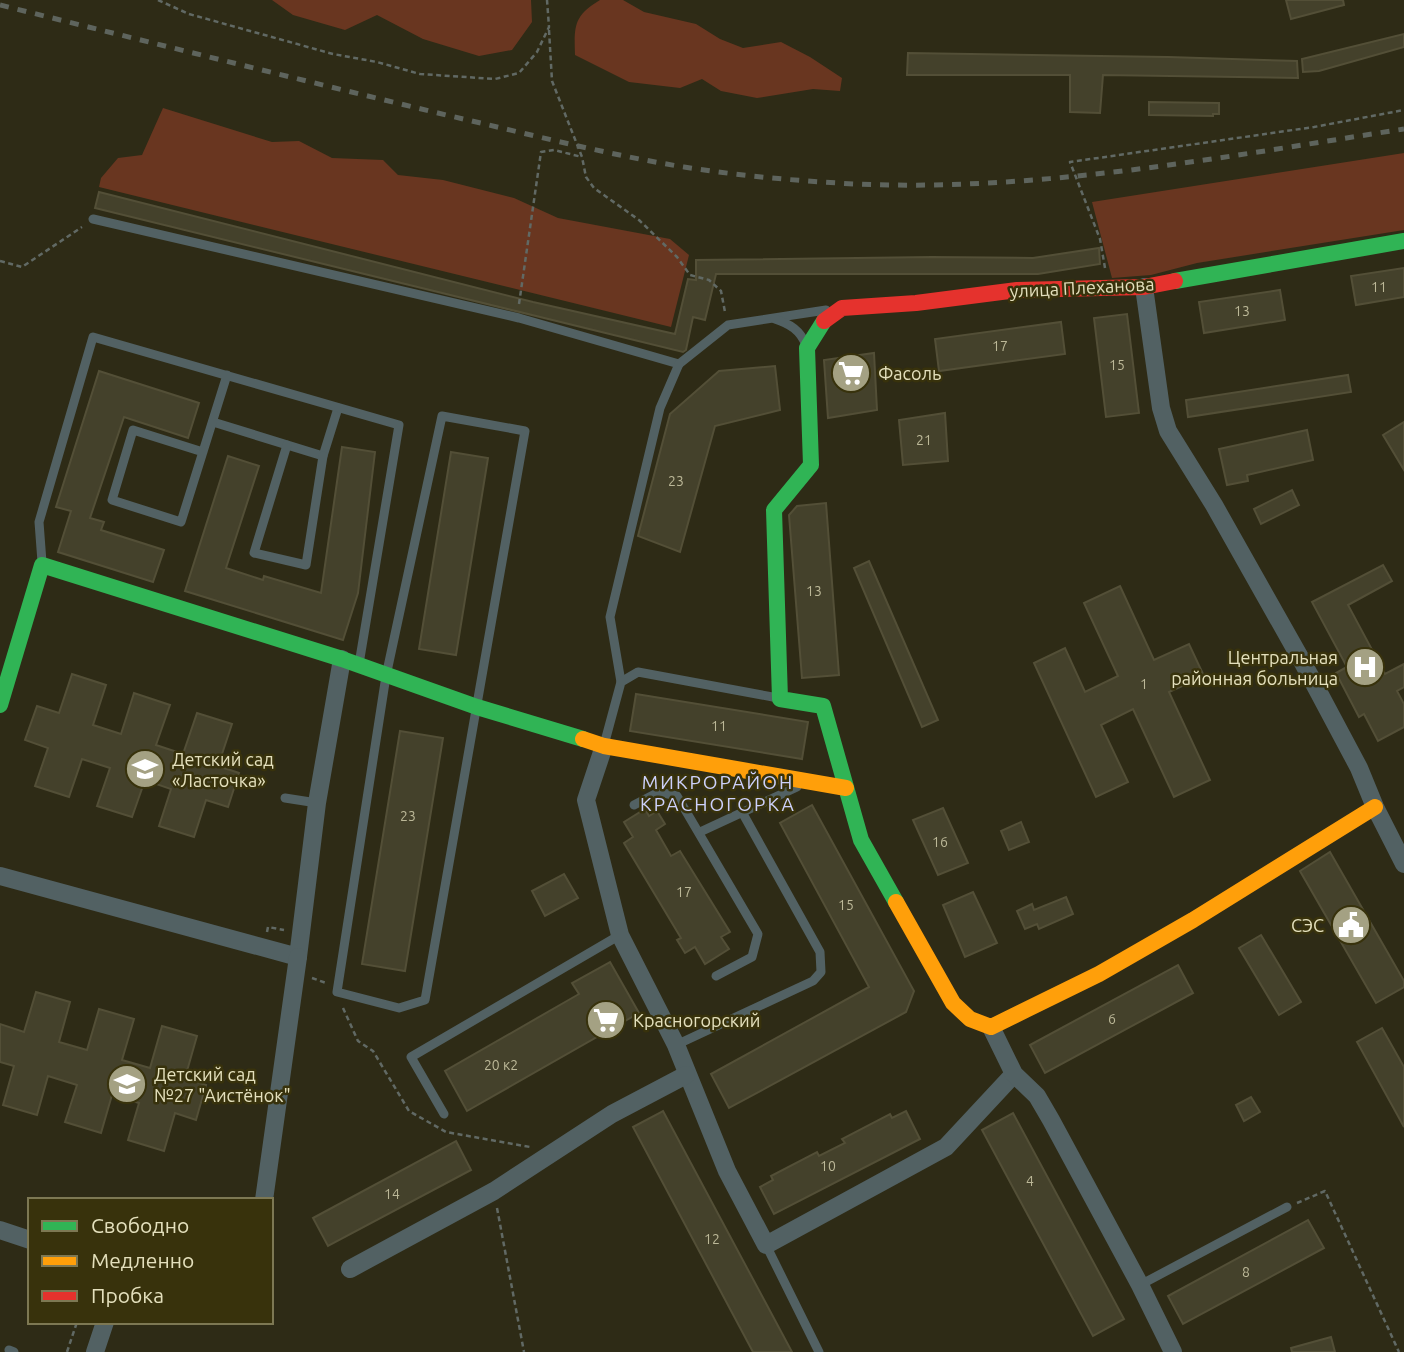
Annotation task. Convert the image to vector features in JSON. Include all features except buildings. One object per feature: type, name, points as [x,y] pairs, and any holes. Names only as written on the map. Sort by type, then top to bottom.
[{"type":"street","name":"улица Плеханова","points":[[842,308],[916,303],[1017,290],[1144,287],[1404,241]]},
{"type":"street","points":[[1144,287],[1168,431],[1214,505],[1302,661],[1359,768],[1404,864]]},
{"type":"street","points":[[842,308],[827,318],[807,348],[811,465],[774,510],[780,699],[824,706],[861,841],[961,1014],[971,1021],[991,1027],[1111,967],[1193,920],[1375,807]]},
{"type":"street","points":[[0,705],[42,565],[604,746],[846,788]]},
{"type":"street","points":[[264,1198],[317,803],[350,663]]},
{"type":"street","points":[[604,746],[586,800],[620,935],[676,1045],[727,1171],[766,1245],[946,1147],[1014,1074]]},
{"type":"street","points":[[0,876],[298,957]]},
{"type":"street","points":[[991,1027],[1014,1074],[1037,1096],[1051,1120],[1173,1352]]},
{"type":"street","points":[[350,1269],[494,1191],[612,1114],[686,1075]]},
{"type":"street","points":[[0,1230],[28,1239]]},
{"type":"street","points":[[94,1352],[104,1324]]},
{"type":"lane","points":[[93,219],[519,318],[679,364]]},
{"type":"lane","points":[[604,746],[621,682],[610,617],[660,408],[679,364],[728,325],[842,308]]},
{"type":"lane","points":[[774,318],[788,323],[802,335],[807,348]]},
{"type":"lane","points":[[42,565],[39,522],[93,337],[399,425],[350,663]]},
{"type":"lane","points":[[203,452],[134,430],[112,500],[181,522],[227,376]]},
{"type":"lane","points":[[287,445],[254,553],[306,565],[323,456],[338,408]]},
{"type":"lane","points":[[442,416],[525,431],[425,1000],[399,1008],[337,992],[386,677],[442,416]]},
{"type":"lane","points":[[212,422],[323,456]]},
{"type":"lane","points":[[621,682],[638,672],[780,699]]},
{"type":"lane","points":[[700,832],[808,781]]},
{"type":"lane","points":[[634,805],[659,792],[677,796],[758,934],[752,957],[716,976]]},
{"type":"lane","points":[[285,799],[317,803]]},
{"type":"lane","points":[[676,1045],[813,981],[821,972],[820,952],[742,813]]},
{"type":"lane","points":[[444,1114],[411,1057],[620,935]]},
{"type":"lane","points":[[1140,1285],[1287,1207]]},
{"type":"lane","points":[[766,1245],[819,1352]]},
{"type":"path","points":[[158,0],[189,14],[333,54],[420,74],[495,79],[519,73],[537,52],[549,27]]},
{"type":"path","points":[[547,0],[552,81],[582,157],[586,177],[594,188],[639,220],[677,257],[690,275],[709,280],[720,291],[728,325]]},
{"type":"path","points":[[1109,289],[1100,239],[1070,162],[1314,127],[1404,110]]},
{"type":"path","points":[[519,318],[541,152],[554,150],[582,157]]},
{"type":"path","points":[[0,261],[22,267],[93,219]]},
{"type":"path","points":[[494,1191],[524,1352]]},
{"type":"path","points":[[1287,1207],[1325,1191],[1399,1352]]},
{"type":"path","points":[[67,1352],[76,1324]]},
{"type":"shaded area","points":[[272,0],[531,0],[532,22],[512,50],[479,56],[423,39],[377,15],[345,30],[293,15]]},
{"type":"shaded area","points":[[600,0],[623,0],[644,12],[696,24],[720,39],[743,48],[781,42],[842,78],[840,91],[813,89],[757,98],[721,91],[702,79],[680,88],[629,82],[575,55],[577,22],[585,11]]},
{"type":"shaded area","points":[[163,108],[272,142],[299,141],[332,158],[383,160],[398,175],[443,180],[514,198],[558,218],[670,239],[689,255],[671,327],[99,187],[101,178],[118,158],[142,155]]},
{"type":"shaded area","points":[[1404,153],[1404,230],[1197,263],[1151,275],[1112,278],[1092,202]]},
{"type":"railway","points":[[0,5],[594,150],[684,167],[791,180],[855,184],[993,183],[1131,170],[1404,129]]},
{"type":"traffic: fast","points":[[1175,281],[1404,241]]},
{"type":"traffic: fast","points":[[824,321],[807,348],[811,465],[774,510],[780,699],[823,706],[861,840],[896,902]]},
{"type":"traffic: fast","points":[[0,705],[42,565],[342,659],[477,707],[583,739]]},
{"type":"traffic: slow","points":[[583,739],[604,746],[846,788]]},
{"type":"traffic: slow","points":[[896,902],[953,1003],[970,1019],[991,1027],[1099,974],[1193,920],[1375,807]]},
{"type":"traffic: jam","points":[[824,321],[842,308],[916,303],[1017,290],[1144,287],[1175,281]]},
{"type":"place","name":"Фасоль","points":[[851,373]]},
{"type":"place","name":"Центральная районная больница","points":[[1365,667]]},
{"type":"place","name":"Детский сад «Ласточка»","points":[[145,769]]},
{"type":"place","name":"СЭС","points":[[1351,925]]},
{"type":"place","name":"Красногорский","points":[[606,1020]]},
{"type":"place","name":"Детский сад №27 \"Аистёнок\"","points":[[127,1084]]},
{"type":"district","name":"МИКРОРАЙОН КРАСНОГОРКА","points":[[718,793]]}]
